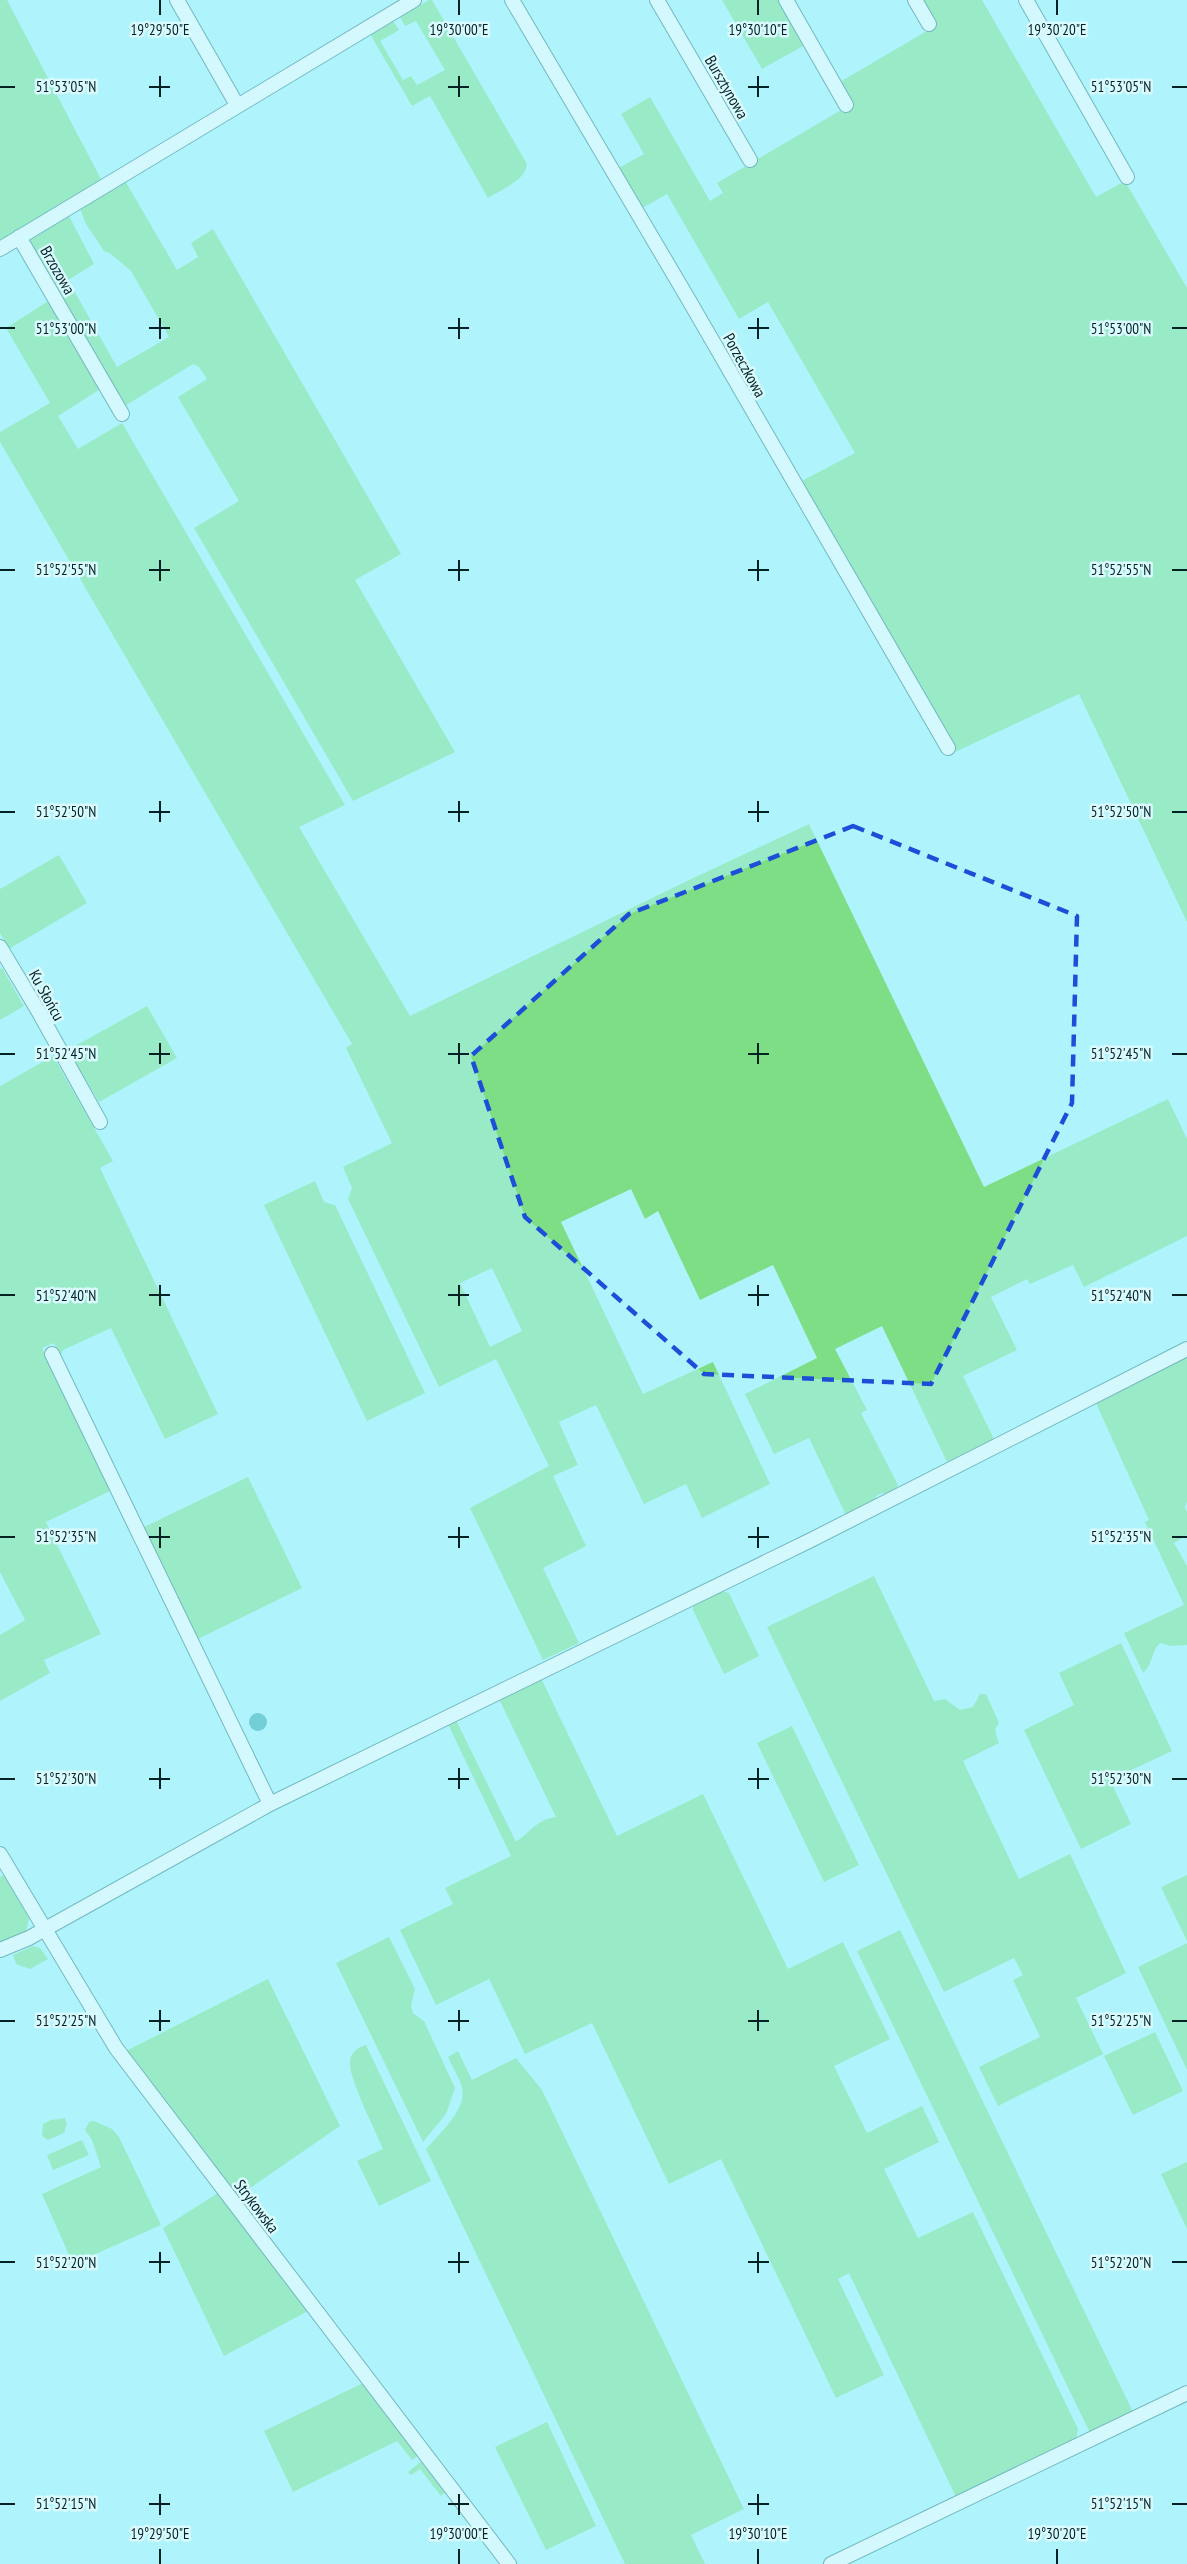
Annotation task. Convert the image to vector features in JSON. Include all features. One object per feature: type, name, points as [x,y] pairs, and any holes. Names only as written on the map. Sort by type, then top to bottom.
[{"type":"street","points":[[177,0],[237,105]]},
{"type":"street","points":[[0,249],[414,0]]},
{"type":"street","name":"Porzeczkowa","points":[[512,0],[948,747]]},
{"type":"street","name":"Bursztynowa","points":[[657,0],[750,160]]},
{"type":"street","points":[[786,0],[846,105]]},
{"type":"street","points":[[915,0],[929,24]]},
{"type":"street","points":[[1026,0],[1128,177]]},
{"type":"street","name":"Brzozowa","points":[[19,237],[122,414]]},
{"type":"street","name":"Ku Słońcu","points":[[0,947],[100,1122]]},
{"type":"street","points":[[0,1950],[44,1929],[270,1804],[811,1540],[1187,1349]]},
{"type":"street","points":[[52,1354],[270,1804]]},
{"type":"street","name":"Strykowska","points":[[0,1854],[116,2048],[508,2564]]},
{"type":"street","points":[[831,2564],[1187,2392]]},
{"type":"highlighted area","points":[[853,826],[1077,916],[1072,1103],[931,1384],[704,1374],[525,1217],[471,1056],[629,914]]},
{"type":"green space","points":[[0,0],[7,0],[102,181],[0,242]]},
{"type":"green space","points":[[432,0],[527,164],[526,170],[518,180],[488,198],[430,96],[412,106],[370,34],[393,21],[399,30],[380,41],[403,80],[411,76],[417,85],[445,70],[416,21],[405,26],[400,17]]},
{"type":"green space","points":[[722,0],[779,0],[805,45],[762,69]]},
{"type":"green space","points":[[923,0],[982,0],[1096,197],[1125,181],[1187,288],[1187,922],[1079,694],[955,752],[798,483],[855,453],[768,302],[739,319],[667,194],[639,210],[615,170],[644,154],[621,114],[650,97],[710,201],[723,193],[717,183],[853,103],[840,82],[937,25]]},
{"type":"green space","points":[[124,179],[177,270],[198,257],[191,243],[213,229],[401,554],[355,580],[455,752],[353,801],[194,528],[239,501],[178,397],[207,379],[199,367],[193,364],[123,407],[27,243],[29,237],[68,214],[94,264],[68,280],[117,367],[169,337],[131,271],[104,251],[86,224],[79,206]]},
{"type":"green space","points":[[50,300],[102,388],[58,416],[78,449],[122,423],[345,805],[299,827],[410,1016],[809,824],[984,1187],[1168,1099],[1187,1139],[1187,1236],[1084,1287],[1073,1265],[1030,1284],[1027,1279],[991,1297],[1017,1350],[963,1376],[994,1439],[947,1462],[882,1326],[835,1349],[867,1410],[861,1413],[898,1485],[888,1495],[882,1493],[876,1496],[876,1500],[846,1515],[809,1438],[774,1454],[745,1394],[817,1358],[773,1265],[700,1300],[658,1211],[645,1219],[631,1189],[561,1222],[643,1394],[713,1362],[770,1484],[702,1518],[686,1484],[644,1504],[596,1405],[559,1422],[578,1465],[553,1476],[586,1546],[543,1568],[579,1643],[543,1660],[470,1508],[549,1466],[496,1359],[439,1387],[348,1199],[352,1188],[343,1167],[392,1143],[346,1048],[352,1044],[0,442],[0,432],[50,403],[6,328]],"holes":[[[492,1268],[522,1331],[490,1347],[460,1283]]]},
{"type":"green space","points":[[59,855],[87,903],[9,949],[0,933],[0,889]]},
{"type":"green space","points":[[2,968],[24,1006],[0,1020],[0,969]]},
{"type":"green space","points":[[147,1006],[177,1058],[99,1102],[68,1050]]},
{"type":"green space","points":[[53,1056],[113,1161],[100,1168],[218,1414],[165,1439],[111,1328],[63,1350],[60,1357],[54,1343],[42,1348],[110,1491],[46,1522],[101,1634],[44,1660],[50,1673],[0,1701],[0,1635],[25,1620],[0,1572],[0,1086]]},
{"type":"green space","points":[[315,1181],[324,1202],[335,1205],[425,1393],[367,1421],[264,1205]]},
{"type":"green space","points":[[1187,1354],[1187,1501],[1185,1507],[1187,1535],[1174,1543],[1187,1566],[1187,1645],[1171,1646],[1160,1643],[1143,1673],[1124,1633],[1184,1605],[1145,1522],[1149,1520],[1095,1401]]},
{"type":"green space","points":[[248,1477],[302,1588],[196,1640],[142,1528]]},
{"type":"green space","points":[[874,1576],[934,1701],[945,1699],[960,1710],[973,1707],[980,1694],[986,1694],[999,1723],[996,1735],[999,1743],[963,1761],[1019,1879],[1070,1854],[1126,1973],[1076,1998],[1103,2054],[998,2106],[979,2067],[1040,2037],[1013,1980],[1023,1975],[1014,1958],[944,1992],[767,1627]]},
{"type":"green space","points":[[718,1590],[729,1593],[759,1656],[724,1674],[693,1610],[693,1601]]},
{"type":"green space","points":[[1121,1643],[1172,1751],[1110,1780],[1131,1824],[1081,1849],[1024,1730],[1074,1705],[1059,1673]]},
{"type":"green space","points":[[540,1676],[617,1836],[703,1794],[788,1969],[843,1942],[890,2039],[834,2066],[867,2133],[922,2106],[939,2142],[884,2169],[918,2238],[973,2212],[1078,2429],[1075,2443],[957,2499],[849,2273],[838,2279],[884,2375],[836,2398],[721,2159],[669,2184],[592,2023],[525,2054],[489,1979],[436,2005],[400,1930],[453,1904],[445,1888],[511,1856],[447,1722],[455,1718],[516,1842],[539,1823],[556,1817],[498,1697]]},
{"type":"green space","points":[[792,1726],[859,1865],[824,1882],[757,1743]]},
{"type":"green space","points":[[4,1875],[29,1918],[26,1932],[0,1943],[0,1877]]},
{"type":"green space","points":[[1187,1875],[1187,1941],[1161,1887]]},
{"type":"green space","points":[[900,1930],[1134,2414],[1091,2435],[857,1951]]},
{"type":"green space","points":[[389,1937],[415,1989],[411,2006],[413,2013],[424,2021],[455,2088],[446,2114],[423,2142],[336,1963]]},
{"type":"green space","points":[[1187,1943],[1187,2070],[1138,1967]]},
{"type":"green space","points":[[33,1946],[40,1948],[48,1959],[30,1969],[16,1964],[13,1955]]},
{"type":"green space","points":[[268,1979],[340,2126],[237,2197],[126,2051]]},
{"type":"green space","points":[[1155,2032],[1183,2091],[1133,2115],[1104,2056]]},
{"type":"green space","points":[[366,2045],[431,2181],[379,2206],[357,2161],[383,2149],[357,2091],[350,2068],[353,2053]]},
{"type":"green space","points":[[458,2051],[472,2080],[516,2058],[542,2090],[744,2509],[691,2535],[705,2564],[625,2564],[426,2149],[451,2121],[460,2105],[462,2088],[460,2080],[448,2057]]},
{"type":"green space","points":[[65,2118],[67,2123],[64,2133],[48,2140],[42,2136],[43,2124]]},
{"type":"green space","points":[[94,2121],[112,2129],[119,2137],[161,2225],[73,2264],[42,2194],[101,2167],[92,2140],[85,2130],[89,2122]]},
{"type":"green space","points":[[82,2140],[89,2155],[53,2170],[47,2155]]},
{"type":"green space","points":[[1187,2162],[1187,2229],[1161,2174]]},
{"type":"green space","points":[[218,2193],[308,2311],[224,2356],[163,2228]]},
{"type":"green space","points":[[363,2383],[420,2454],[412,2460],[397,2441],[293,2492],[264,2431]]},
{"type":"green space","points":[[547,2422],[596,2526],[546,2550],[495,2447]]},
{"type":"green space","points":[[424,2459],[448,2490],[441,2496],[420,2469],[411,2475],[408,2472]]},
{"type":"water","points":[[254,1713],[262,1713],[267,1718],[265,1729],[254,1731],[249,1726],[249,1718]]}]
